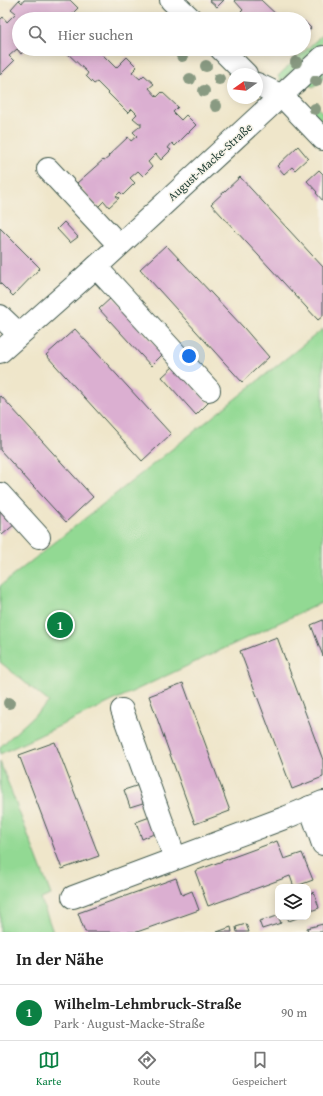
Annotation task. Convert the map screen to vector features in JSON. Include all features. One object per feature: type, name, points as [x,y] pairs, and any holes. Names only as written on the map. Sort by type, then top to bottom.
[{"type":"street","points":[[172,0],[184,12]]},
{"type":"street","points":[[228,56],[240,68]]},
{"type":"street","name":"August-Macke-Straße","points":[[0,352],[96,267],[323,57]]},
{"type":"street","points":[[263,87],[282,96],[323,139]]},
{"type":"street","points":[[48,169],[119,245]]},
{"type":"street","points":[[96,267],[209,390]]},
{"type":"street","points":[[0,316],[19,334]]},
{"type":"street","points":[[0,494],[39,537]]},
{"type":"street","points":[[122,710],[174,858]]},
{"type":"street","points":[[73,897],[287,817],[317,804],[323,844]]},
{"type":"green space","points":[[323,34],[323,42],[311,53],[311,45]]},
{"type":"green space","points":[[299,56],[308,56],[281,81],[278,76]]},
{"type":"green space","points":[[323,69],[323,79],[313,88],[308,83]]},
{"type":"green space","points":[[317,107],[323,113],[323,123],[312,111]]},
{"type":"green space","points":[[323,329],[323,602],[0,754],[0,747],[49,702],[0,662],[0,586]]},
{"type":"green space","points":[[0,762],[51,895],[41,899],[53,932],[0,932]]},
{"type":"building","points":[[19,0],[22,3],[24,0],[70,0],[78,8],[74,12],[15,12],[11,9]]},
{"type":"building","points":[[209,0],[224,0],[217,7]]},
{"type":"building","points":[[234,0],[261,0],[274,12],[241,12],[243,10]]},
{"type":"building","points":[[3,17],[7,22],[12,17],[12,53],[9,56],[14,61],[0,75],[0,20]]},
{"type":"building","points":[[70,56],[104,56],[116,68],[127,57],[137,67],[132,72],[140,79],[144,75],[154,84],[149,88],[157,97],[162,92],[178,107],[173,112],[181,120],[186,115],[196,125],[175,146],[172,143],[168,148],[171,150],[161,160],[156,154],[148,162],[152,167],[143,176],[138,171],[130,178],[135,183],[123,195],[120,192],[116,196],[119,198],[109,207],[104,201],[98,207],[77,183],[103,160],[104,161],[109,157],[108,156],[128,137],[131,141],[137,136],[133,132],[141,127],[141,123],[133,118],[137,114],[132,109],[128,113],[97,82],[94,84],[86,76],[88,73]]},
{"type":"building","points":[[298,146],[308,158],[295,170],[292,167],[284,174],[277,166]]},
{"type":"building","points":[[319,170],[323,174],[323,201],[307,181]]},
{"type":"building","points":[[240,177],[323,267],[323,316],[318,320],[211,204]]},
{"type":"building","points":[[64,222],[78,237],[70,243],[57,229]]},
{"type":"building","points":[[0,228],[40,268],[13,296],[0,283]]},
{"type":"building","points":[[166,245],[244,328],[269,357],[242,382],[140,269]]},
{"type":"building","points":[[112,297],[163,354],[151,366],[99,309]]},
{"type":"building","points":[[75,329],[171,434],[142,461],[46,355]]},
{"type":"building","points":[[174,366],[208,403],[196,415],[162,377]]},
{"type":"building","points":[[1,396],[93,497],[66,522],[0,450]]},
{"type":"building","points":[[0,508],[15,524],[2,535],[0,532]]},
{"type":"building","points":[[323,620],[323,656],[311,625]]},
{"type":"building","points":[[277,637],[323,760],[323,777],[292,789],[240,651]]},
{"type":"building","points":[[183,683],[230,811],[195,824],[149,696]]},
{"type":"building","points":[[55,742],[99,856],[62,869],[19,755]]},
{"type":"building","points":[[139,785],[146,802],[130,807],[124,790]]},
{"type":"building","points":[[150,817],[156,833],[142,839],[136,822]]},
{"type":"building","points":[[277,841],[284,859],[302,853],[313,880],[302,884],[293,884],[290,876],[208,906],[195,871]]},
{"type":"building","points":[[176,878],[182,895],[192,891],[199,910],[137,932],[85,932],[78,913]]},
{"type":"building","points":[[314,892],[319,908],[311,911],[311,893]]},
{"type":"building","points":[[275,917],[275,920],[280,920],[281,923],[262,929],[259,921]]},
{"type":"building","points":[[246,924],[249,932],[237,932],[236,927]]},
{"type":"building","points":[[323,924],[323,932],[308,932],[307,928]]},
{"type":"building","points":[[231,927],[232,932],[217,932]]},
{"type":"place","name":"Wilhelm-Lehmbruck-Straße","points":[[60,625]]}]
